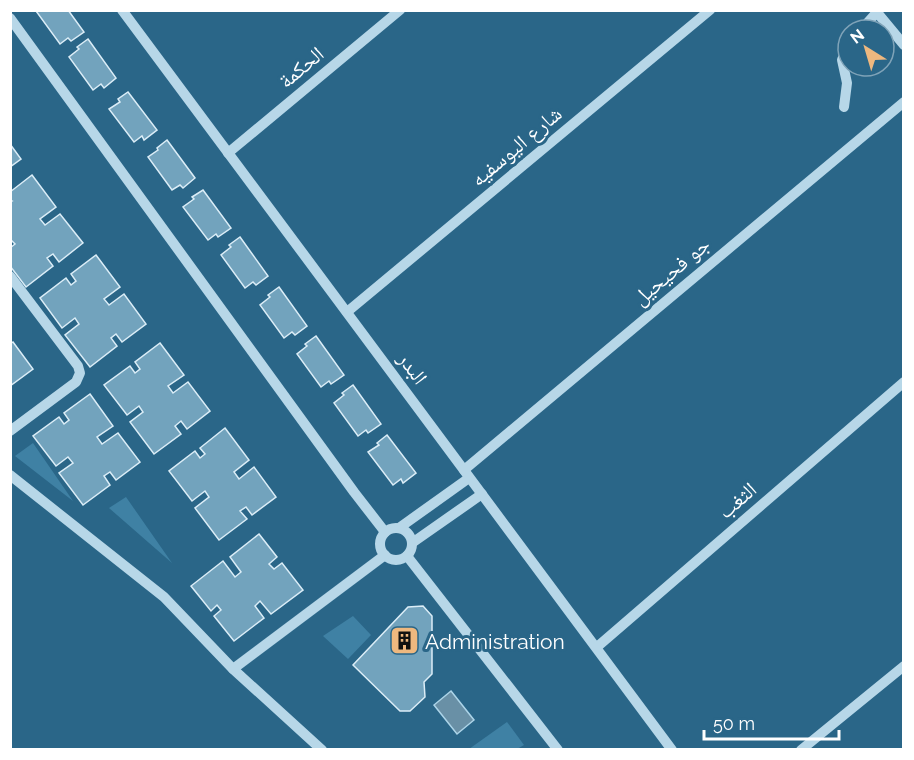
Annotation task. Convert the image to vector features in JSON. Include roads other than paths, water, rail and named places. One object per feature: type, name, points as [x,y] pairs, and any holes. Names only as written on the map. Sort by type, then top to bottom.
[{"type":"street","name":"البدر","points":[[122,10],[672,750]]},
{"type":"street","name":"الحكمة","points":[[228,153],[400,10]]},
{"type":"street","name":"شارع اليوسفيه","points":[[347,312],[711,10]]},
{"type":"street","points":[[876,11],[903,45]]},
{"type":"street","points":[[10,18],[385,532]]},
{"type":"street","points":[[844,106],[846,78]]},
{"type":"street","name":"جو فحيحيل","points":[[399,528],[466,474],[903,102]]},
{"type":"street","points":[[10,276],[78,366],[80,373],[76,382],[10,431]]},
{"type":"street","name":"الثغب","points":[[597,647],[903,382]]},
{"type":"street","points":[[10,476],[164,597],[233,669],[322,750]]},
{"type":"street","points":[[412,543],[482,494]]},
{"type":"street","points":[[399,528],[408,533],[412,548],[402,559],[393,560],[384,555],[380,543],[385,532],[399,528]]},
{"type":"street","points":[[233,669],[384,555]]},
{"type":"street","points":[[406,556],[558,750]]},
{"type":"street","points":[[801,750],[903,666]]},
{"type":"place","name":"Administration","points":[[404,641]]}]
